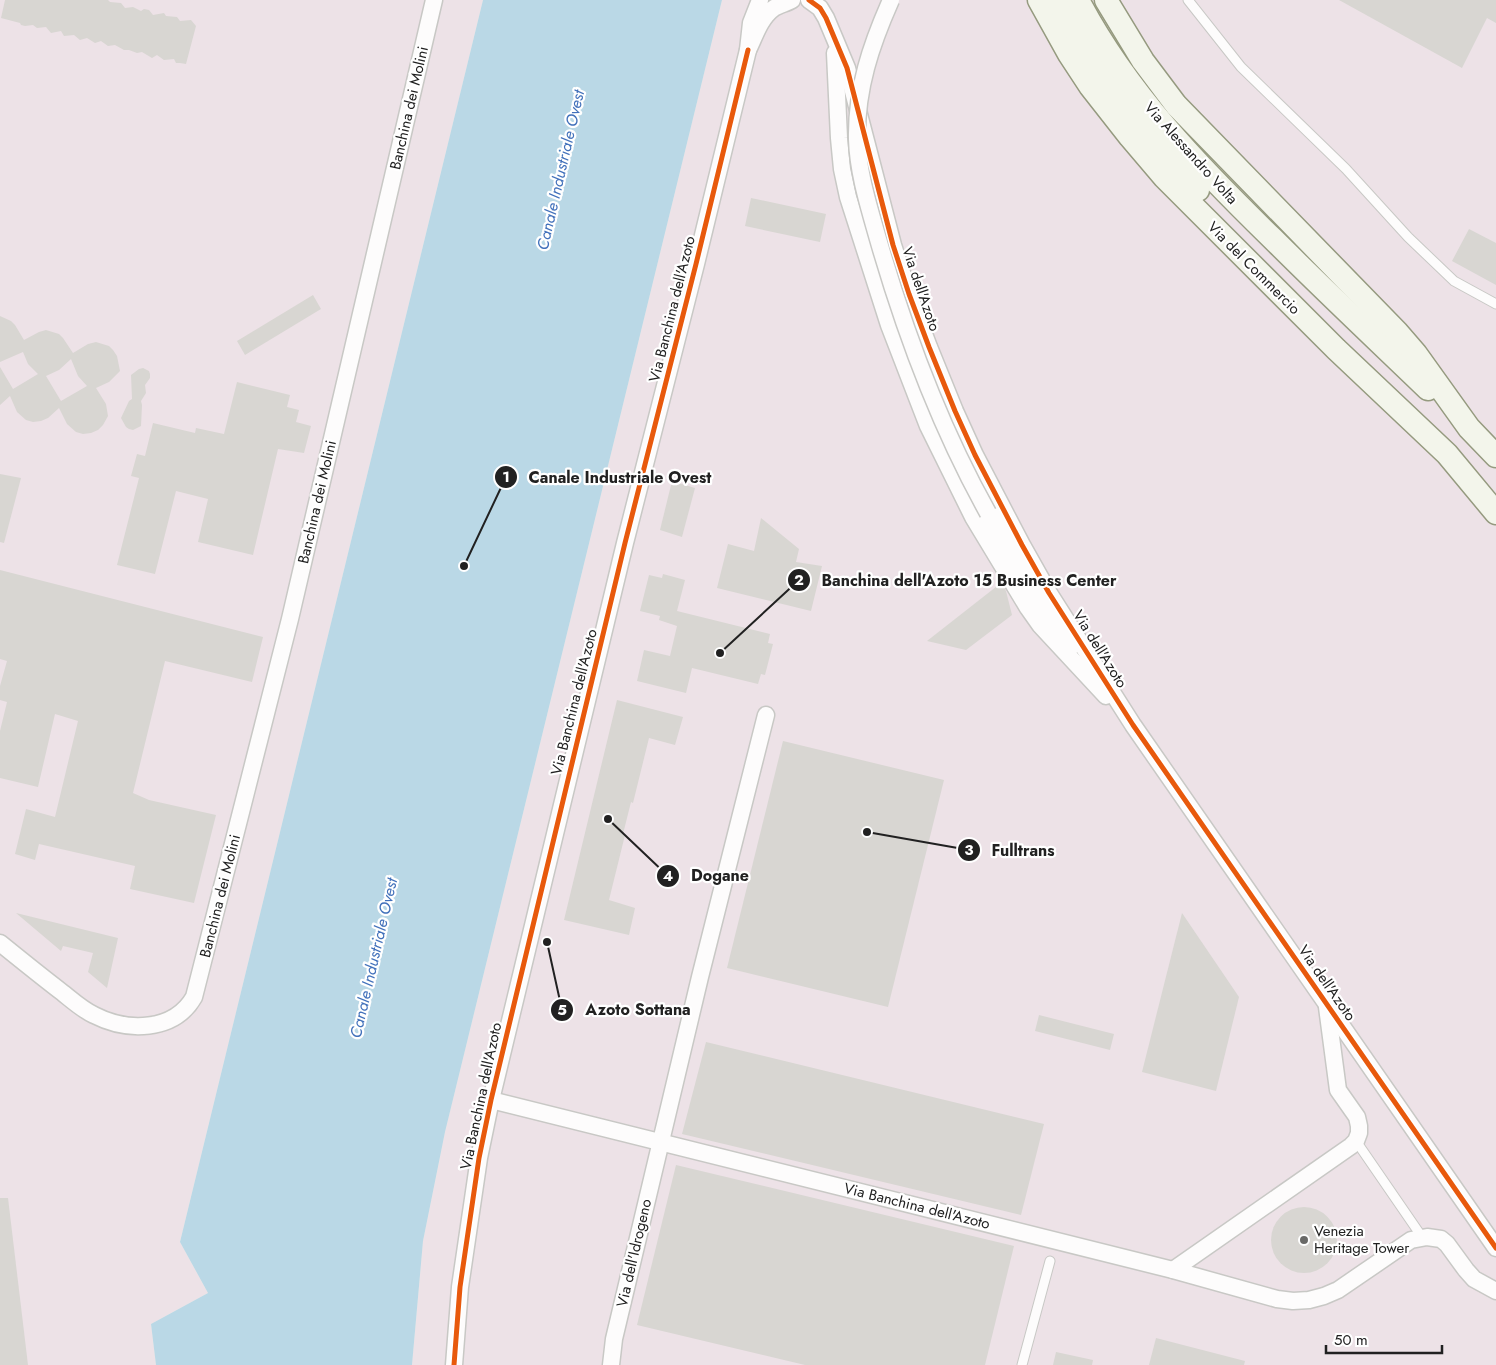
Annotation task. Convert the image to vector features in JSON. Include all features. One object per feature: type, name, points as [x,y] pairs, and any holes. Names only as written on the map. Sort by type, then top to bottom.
[{"type":"street","name":"Banchina dei Molini","points":[[0,943],[85,1010],[107,1021],[130,1026],[157,1025],[176,1017],[194,997],[290,619],[434,0]]},
{"type":"street","points":[[748,50],[751,23],[760,0]]},
{"type":"street","points":[[748,50],[761,22],[767,14],[774,8],[792,0]]},
{"type":"street","name":"Via dell'Azoto","points":[[809,0],[820,8],[826,18],[847,68],[892,245],[912,303],[955,411],[975,455],[1022,545],[1049,593],[1133,725],[1496,1248]]},
{"type":"street","name":"Via dell'Azoto","points":[[891,0],[870,50],[858,101],[857,140],[862,178],[885,264],[944,424],[973,487],[1045,610],[1133,725]]},
{"type":"street","name":"Via del Commercio","points":[[1039,0],[1090,86],[1164,177],[1296,310],[1447,454],[1496,514]]},
{"type":"street","name":"Via Alessandro Volta","points":[[1057,0],[1113,90],[1151,140],[1198,190],[1296,275]]},
{"type":"street","name":"Via Alessandro Volta","points":[[1078,0],[1104,45],[1154,114],[1296,275]]},
{"type":"street","points":[[1106,0],[1143,61],[1176,105],[1416,354],[1469,428]]},
{"type":"street","name":"Via dell'Azoto","points":[[834,39],[839,138],[842,168],[848,197],[889,325],[928,426],[973,517],[1028,608],[1040,625],[1133,725]]},
{"type":"street","name":"Via Banchina dell'Azoto","points":[[454,1365],[461,1278],[479,1158],[491,1100],[625,543],[694,273],[748,50]]},
{"type":"street","points":[[1296,275],[1351,344],[1447,454]]},
{"type":"street","points":[[1296,275],[1469,428],[1496,456]]},
{"type":"street","name":"Via dell'Idrogeno","points":[[610,1365],[614,1339],[660,1142],[766,715]]},
{"type":"street","points":[[1174,1270],[1356,1141],[1359,1133],[1357,1117],[1338,1090],[1327,1004]]},
{"type":"street","name":"Via Banchina dell'Azoto","points":[[491,1100],[1174,1270],[1277,1299],[1309,1300],[1324,1296],[1338,1290],[1411,1240],[1422,1237]]},
{"type":"street","points":[[1422,1237],[1441,1239],[1470,1274],[1496,1292]]},
{"type":"lane","points":[[1188,0],[1241,67],[1346,169],[1408,237],[1454,281],[1496,304]]},
{"type":"lane","points":[[1356,1141],[1422,1237]]},
{"type":"lane","points":[[1022,1365],[1050,1261]]},
{"type":"shaded area","points":[[0,0],[483,0],[180,1242],[208,1293],[151,1324],[156,1365],[0,1365]]},
{"type":"shaded area","points":[[722,0],[1496,0],[1496,1365],[412,1365],[423,1241],[445,1132]]},
{"type":"water","name":"Canale Industriale Ovest","points":[[483,0],[722,0],[445,1132],[423,1241],[412,1365],[156,1365],[151,1324],[208,1293],[180,1242]]},
{"type":"building","points":[[5,0],[108,0],[121,3],[125,8],[133,7],[141,11],[144,9],[149,10],[153,15],[164,13],[166,16],[177,17],[180,21],[191,20],[196,26],[186,64],[176,63],[174,59],[164,60],[157,55],[152,58],[142,52],[137,53],[124,50],[115,45],[108,46],[101,41],[95,43],[87,38],[80,40],[74,35],[64,36],[61,31],[51,33],[46,27],[25,26],[1,18]]},
{"type":"building","points":[[1339,0],[1496,0],[1496,23],[1487,18],[1462,68]]},
{"type":"building","points":[[751,198],[826,214],[820,242],[745,226]]},
{"type":"building","points":[[1469,229],[1496,243],[1496,285],[1452,261]]},
{"type":"building","points":[[313,295],[321,309],[245,355],[237,341]]},
{"type":"building","points":[[0,316],[15,325],[24,340],[46,330],[59,334],[73,353],[88,344],[96,342],[109,346],[117,356],[120,371],[109,382],[96,388],[106,404],[108,416],[98,430],[83,434],[76,432],[67,424],[59,408],[48,418],[41,421],[33,422],[26,420],[17,412],[10,396],[0,405],[0,367],[13,389],[38,374],[28,364],[23,352],[0,362]],"holes":[[[71,359],[78,376],[87,386],[61,401],[46,376],[59,370]]]},
{"type":"building","points":[[143,368],[149,371],[150,378],[145,385],[146,393],[141,401],[141,426],[133,430],[126,427],[121,418],[129,401],[132,399],[131,375]]},
{"type":"building","points":[[237,382],[290,395],[287,407],[299,410],[296,422],[311,426],[304,453],[278,449],[253,555],[198,542],[208,499],[176,491],[155,574],[117,565],[139,478],[131,476],[137,454],[145,456],[153,423],[195,433],[196,428],[224,434]]},
{"type":"building","points":[[0,474],[21,478],[4,543],[0,542]]},
{"type":"building","points":[[672,481],[695,488],[682,537],[660,530]]},
{"type":"building","points":[[761,518],[799,549],[796,562],[822,566],[811,611],[717,588],[728,544],[754,551]]},
{"type":"building","points":[[0,570],[263,637],[252,682],[165,661],[133,793],[149,800],[216,815],[194,903],[130,889],[135,866],[39,844],[35,860],[15,854],[26,809],[55,817],[78,721],[55,714],[38,787],[0,778],[0,731],[7,702],[0,700],[0,686],[7,661],[0,659]]},
{"type":"building","points":[[663,574],[685,580],[677,611],[770,634],[768,643],[773,644],[765,675],[761,674],[758,684],[692,668],[686,693],[637,681],[644,650],[670,656],[677,626],[659,620],[660,616],[640,611],[649,575],[662,578]]},
{"type":"building","points":[[1001,583],[1006,591],[1012,615],[966,650],[927,641]]},
{"type":"building","points":[[617,700],[683,717],[675,745],[649,738],[633,803],[631,802],[623,834],[625,835],[609,900],[635,908],[629,935],[564,920]]},
{"type":"building","points":[[783,741],[944,780],[888,1007],[727,968]]},
{"type":"building","points":[[16,913],[118,938],[107,988],[88,972],[93,953],[63,946],[61,951]]},
{"type":"building","points":[[1182,913],[1239,997],[1216,1091],[1142,1072]]},
{"type":"building","points":[[1039,1015],[1114,1034],[1110,1050],[1035,1031]]},
{"type":"building","points":[[706,1042],[1044,1124],[1021,1215],[682,1134]]},
{"type":"building","points":[[676,1165],[1014,1246],[985,1365],[805,1365],[637,1325]]},
{"type":"building","points":[[0,1198],[8,1198],[28,1365],[0,1365]]},
{"type":"building","name":"Venezia Heritage Tower","points":[[1297,1207],[1311,1207],[1323,1212],[1332,1221],[1337,1233],[1335,1253],[1328,1264],[1311,1273],[1297,1273],[1285,1268],[1276,1259],[1271,1247],[1271,1233],[1276,1221],[1285,1212]]},
{"type":"building","points":[[1156,1338],[1245,1361],[1244,1365],[1149,1365]]},
{"type":"building","points":[[1056,1352],[1093,1360],[1092,1365],[1053,1365]]},
{"type":"cycle path","points":[[809,0],[820,8],[826,18],[847,68],[893,245],[929,347],[975,455],[1022,545],[1049,593],[1133,725],[1496,1248]]},
{"type":"cycle path","points":[[454,1365],[460,1287],[479,1158],[491,1100],[625,543],[748,50]]},
{"type":"place","name":"Canale Industriale Ovest","points":[[464,566]]},
{"type":"place","name":"Banchina dell'Azoto 15 Business Center","points":[[720,653]]},
{"type":"place","name":"Dogane","points":[[608,819]]},
{"type":"place","name":"Fulltrans","points":[[867,832]]},
{"type":"place","name":"Azoto Sottana","points":[[547,942]]},
{"type":"place","name":"Venezia Heritage Tower","points":[[1304,1240]]}]
